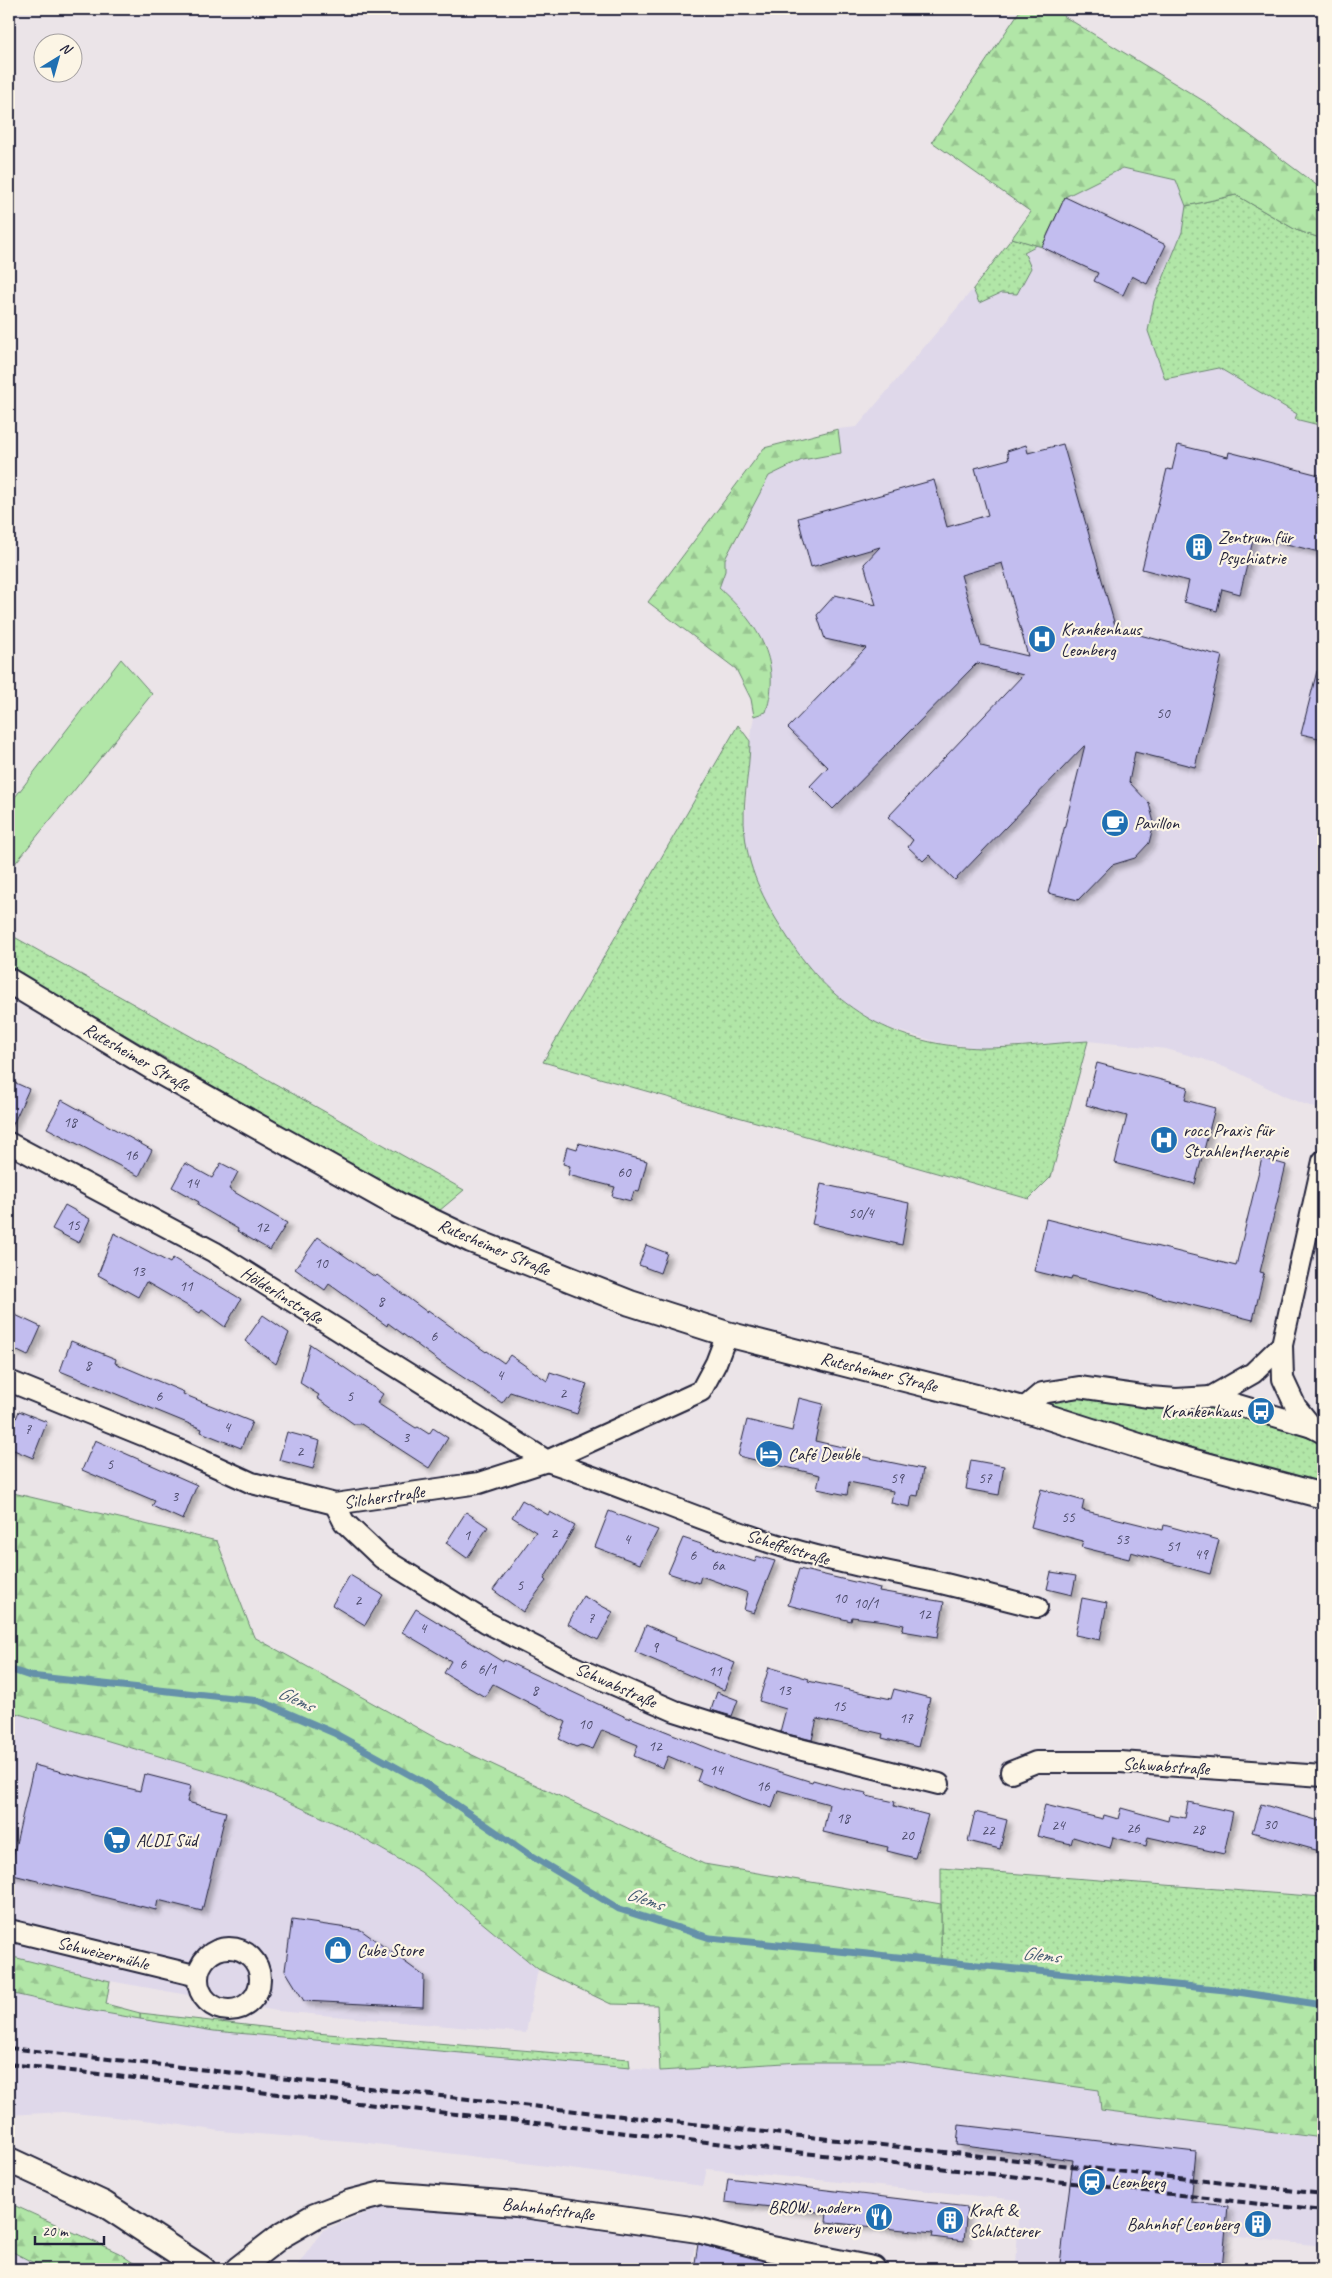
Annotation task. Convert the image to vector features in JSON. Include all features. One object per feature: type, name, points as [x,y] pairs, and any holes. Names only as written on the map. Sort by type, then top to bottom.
[{"type":"street","name":"Rutesheimer Straße","points":[[9,981],[162,1073],[400,1206],[471,1240],[630,1303],[727,1334],[1023,1409],[1161,1453],[1323,1496]]},
{"type":"street","name":"Hölderlinstraße","points":[[9,1143],[214,1252],[547,1461]]},
{"type":"street","points":[[1318,1430],[1296,1407],[1283,1379],[1282,1345],[1321,1191],[1323,1162]]},
{"type":"street","name":"Silcherstraße","points":[[9,1381],[178,1449],[252,1483],[335,1504],[479,1484],[547,1461],[701,1392],[716,1364],[727,1334]]},
{"type":"street","points":[[1211,1397],[1254,1373],[1282,1345]]},
{"type":"street","points":[[1023,1409],[1042,1393],[1079,1387],[1149,1397],[1176,1399],[1211,1397],[1318,1430]]},
{"type":"street","name":"Scheffelstraße","points":[[547,1461],[777,1545],[839,1562],[923,1579],[1037,1607]]},
{"type":"street","name":"Schwabstraße","points":[[335,1504],[344,1522],[382,1558],[486,1622],[574,1667],[675,1711],[783,1745],[939,1784]]},
{"type":"street","name":"Schwabstraße","points":[[1011,1772],[1036,1762],[1111,1762],[1323,1776]]},
{"type":"street","name":"Schweizermühle","points":[[9,1930],[198,1976]]},
{"type":"street","points":[[9,2160],[104,2204],[203,2269]]},
{"type":"street","name":"Bahnhofstraße","points":[[238,2269],[282,2235],[315,2216],[351,2202],[382,2194],[516,2204],[698,2230],[767,2248],[873,2269]]},
{"type":"shaded area","name":"Krankenhaus Leonberg","points":[[1123,168],[1176,180],[1186,206],[1236,195],[1296,230],[1323,239],[1323,1111],[1286,1097],[1237,1072],[1203,1059],[1166,1049],[1088,1041],[982,1048],[941,1043],[881,1026],[856,1011],[829,990],[806,966],[764,900],[752,868],[744,834],[750,741],[754,716],[766,711],[770,699],[771,677],[767,649],[755,629],[719,588],[725,571],[725,559],[740,534],[752,505],[769,476],[802,460],[841,453],[838,429],[857,427],[973,289],[979,303],[1001,293],[1024,252],[1037,245],[1042,246],[1065,197]]},
{"type":"shaded area","points":[[9,1711],[245,1782],[343,1827],[421,1872],[538,1969],[526,2033],[277,2011],[110,1981],[9,1956]]},
{"type":"shaded area","points":[[9,1993],[82,2009],[214,2031],[660,2071],[800,2062],[900,2062],[1100,2090],[1101,2110],[1323,2138],[1323,2246],[1229,2236],[1224,2269],[1016,2269],[1019,2200],[707,2169],[703,2186],[361,2142],[220,2131],[154,2121],[63,2112],[9,2115]]},
{"type":"shaded area","points":[[516,2204],[698,2230],[690,2269],[295,2269],[323,2230],[382,2207]]},
{"type":"shaded area","points":[[9,2250],[36,2264],[31,2269],[9,2269]]},
{"type":"green space","points":[[1021,9],[1052,9],[1207,103],[1323,190],[1323,239],[1296,230],[1236,195],[1186,206],[1176,180],[1123,168],[1065,197],[1042,247],[1012,238],[1031,212],[932,142]]},
{"type":"green space","points":[[1236,195],[1296,230],[1323,239],[1323,426],[1295,419],[1297,414],[1219,368],[1165,379],[1148,331],[1154,301],[1182,232],[1186,206]]},
{"type":"green space","points":[[1012,238],[1037,245],[1024,252],[1031,268],[1017,294],[1001,293],[979,303],[973,289]]},
{"type":"green space","points":[[838,429],[841,453],[802,460],[769,476],[725,559],[725,571],[719,588],[755,628],[768,658],[771,675],[766,712],[754,716],[751,699],[736,669],[648,602],[764,448]]},
{"type":"green space","points":[[121,659],[152,694],[9,871],[9,805]]},
{"type":"green space","points":[[738,725],[750,741],[744,824],[750,863],[760,889],[773,914],[806,963],[847,1004],[870,1019],[895,1031],[922,1040],[952,1046],[983,1048],[1088,1041],[1051,1177],[1029,1199],[543,1062]]},
{"type":"green space","points":[[9,934],[464,1190],[439,1211],[318,1147],[9,967]]},
{"type":"green space","points":[[1042,1393],[1176,1399],[1323,1433],[1323,1496],[1023,1409]]},
{"type":"green space","points":[[9,1492],[217,1541],[254,1637],[432,1736],[704,1864],[941,1904],[941,1961],[1225,1990],[1323,2005],[1323,2138],[1101,2110],[1099,2090],[900,2062],[800,2062],[660,2071],[657,2005],[611,2004],[538,1969],[421,1872],[343,1827],[245,1782],[9,1711]]},
{"type":"green space","points":[[941,1868],[1323,1897],[1323,2005],[1225,1990],[941,1961]]},
{"type":"green space","points":[[9,1956],[110,1981],[106,2004],[140,2013],[140,2019],[9,1993]]},
{"type":"green space","points":[[140,2013],[316,2033],[629,2059],[630,2068],[214,2031],[140,2019]]},
{"type":"green space","points":[[9,2203],[119,2253],[142,2269],[64,2269],[36,2264],[9,2250]]},
{"type":"building","points":[[1065,197],[1166,245],[1147,284],[1132,276],[1123,295],[1094,281],[1098,273],[1042,247]]},
{"type":"building","points":[[1063,444],[1116,629],[1222,656],[1195,767],[1135,752],[1129,782],[1149,803],[1154,823],[1149,843],[1135,858],[1112,865],[1078,900],[1048,893],[1085,745],[955,880],[929,855],[923,861],[908,847],[913,840],[888,817],[1023,675],[977,663],[833,809],[810,786],[828,767],[788,728],[866,648],[825,639],[817,615],[835,595],[876,605],[864,564],[880,547],[811,567],[798,518],[934,480],[947,527],[988,515],[975,468],[1009,459],[1007,451],[1026,445],[1028,453]],"holes":[[[1002,563],[1028,656],[981,645],[961,575]]]},
{"type":"building","name":"Zentrum für Psychiatrie","points":[[1178,445],[1228,457],[1229,452],[1323,476],[1323,535],[1319,552],[1254,536],[1240,594],[1222,589],[1217,611],[1184,602],[1189,581],[1142,569],[1167,469],[1172,470]]},
{"type":"building","points":[[1317,671],[1323,672],[1323,739],[1301,734]]},
{"type":"building","name":"rocc Praxis für Strahlentherapie","points":[[1097,1063],[1188,1087],[1185,1100],[1215,1108],[1195,1184],[1115,1163],[1127,1116],[1086,1105]]},
{"type":"building","points":[[9,1080],[29,1089],[10,1131],[9,1131]]},
{"type":"building","points":[[62,1100],[152,1150],[139,1176],[47,1128]]},
{"type":"building","points":[[579,1143],[647,1161],[639,1192],[634,1191],[631,1201],[612,1196],[615,1187],[568,1175],[570,1166],[563,1164],[567,1146],[577,1149]]},
{"type":"building","points":[[1262,1158],[1286,1165],[1260,1272],[1264,1273],[1253,1320],[1072,1276],[1071,1280],[1034,1271],[1046,1219],[1236,1266]]},
{"type":"building","points":[[185,1163],[212,1178],[221,1163],[238,1172],[229,1189],[287,1223],[270,1250],[197,1205],[199,1202],[172,1187]]},
{"type":"building","points":[[821,1184],[909,1203],[902,1245],[812,1224]]},
{"type":"building","points":[[65,1205],[90,1219],[79,1243],[52,1229]]},
{"type":"building","points":[[114,1233],[170,1263],[173,1258],[241,1299],[225,1327],[202,1310],[200,1313],[146,1282],[138,1297],[98,1275]]},
{"type":"building","points":[[318,1237],[375,1277],[377,1275],[427,1312],[428,1310],[504,1363],[510,1355],[547,1381],[550,1372],[587,1384],[577,1414],[510,1392],[502,1403],[440,1362],[388,1323],[387,1326],[329,1284],[325,1290],[295,1269]]},
{"type":"building","points":[[646,1245],[667,1253],[660,1273],[639,1265]]},
{"type":"building","points":[[9,1312],[41,1327],[28,1356],[9,1347]]},
{"type":"building","points":[[263,1315],[289,1333],[276,1364],[245,1341]]},
{"type":"building","points":[[71,1341],[116,1359],[115,1363],[184,1392],[183,1394],[252,1422],[241,1448],[201,1432],[202,1429],[60,1371]]},
{"type":"building","points":[[310,1344],[383,1394],[377,1403],[416,1428],[418,1427],[429,1434],[433,1428],[448,1438],[429,1468],[361,1424],[354,1424],[317,1398],[319,1395],[300,1383]]},
{"type":"building","points":[[799,1398],[823,1404],[815,1441],[856,1450],[855,1455],[923,1469],[918,1496],[912,1495],[910,1507],[891,1503],[893,1491],[849,1482],[847,1495],[817,1489],[820,1475],[738,1456],[747,1420],[792,1431]]},
{"type":"building","points":[[19,1411],[47,1422],[33,1458],[9,1448],[9,1437]]},
{"type":"building","points":[[287,1432],[320,1441],[313,1469],[279,1460]]},
{"type":"building","points":[[95,1440],[197,1485],[183,1520],[152,1506],[155,1501],[82,1470]]},
{"type":"building","points":[[971,1460],[1004,1466],[999,1495],[966,1489]]},
{"type":"building","points":[[1041,1489],[1084,1501],[1082,1510],[1163,1530],[1164,1525],[1219,1540],[1210,1574],[1131,1552],[1129,1559],[1081,1547],[1083,1541],[1031,1527]]},
{"type":"building","points":[[522,1500],[548,1515],[550,1512],[575,1526],[544,1579],[546,1581],[523,1612],[493,1590],[536,1532],[512,1517]]},
{"type":"building","points":[[609,1511],[658,1530],[640,1564],[595,1547]]},
{"type":"building","points":[[466,1512],[488,1527],[467,1558],[446,1543]]},
{"type":"building","points":[[683,1538],[755,1562],[756,1556],[775,1561],[754,1613],[744,1610],[748,1593],[701,1576],[699,1583],[668,1573]]},
{"type":"building","points":[[799,1569],[880,1588],[879,1591],[944,1602],[938,1637],[902,1631],[904,1625],[852,1617],[851,1621],[788,1605]]},
{"type":"building","points":[[1051,1572],[1076,1576],[1072,1595],[1047,1589]]},
{"type":"building","points":[[350,1575],[383,1595],[365,1625],[332,1605]]},
{"type":"building","points":[[583,1596],[613,1612],[598,1640],[568,1624]]},
{"type":"building","points":[[1082,1598],[1107,1603],[1100,1640],[1075,1635]]},
{"type":"building","points":[[416,1609],[503,1662],[504,1660],[630,1719],[630,1717],[738,1760],[812,1782],[813,1780],[867,1793],[866,1796],[895,1802],[894,1806],[928,1815],[915,1858],[887,1851],[888,1847],[823,1832],[829,1804],[778,1790],[772,1808],[697,1781],[701,1770],[668,1756],[663,1768],[634,1756],[638,1745],[602,1730],[593,1749],[581,1745],[576,1747],[559,1739],[566,1722],[493,1684],[485,1697],[444,1673],[451,1661],[402,1632]]},
{"type":"building","points":[[646,1625],[676,1638],[675,1640],[735,1663],[724,1690],[635,1652]]},
{"type":"building","points":[[769,1667],[809,1679],[808,1681],[891,1699],[894,1689],[930,1698],[918,1747],[882,1738],[883,1734],[817,1719],[812,1740],[780,1732],[786,1709],[759,1701]]},
{"type":"building","points":[[717,1692],[738,1700],[732,1716],[711,1710]]},
{"type":"building","name":"ALDI Süd","points":[[34,1765],[140,1791],[144,1774],[191,1786],[187,1802],[226,1812],[202,1911],[158,1900],[156,1910],[9,1874]]},
{"type":"building","points":[[1188,1802],[1233,1812],[1224,1854],[1148,1837],[1146,1846],[1113,1837],[1110,1848],[1073,1837],[1071,1844],[1037,1836],[1045,1805],[1103,1819],[1104,1815],[1118,1819],[1121,1808],[1168,1821],[1169,1815],[1185,1818]]},
{"type":"building","points":[[1261,1804],[1323,1822],[1323,1852],[1252,1832]]},
{"type":"building","points":[[975,1812],[1007,1820],[1000,1849],[968,1841]]},
{"type":"building","name":"Cube Store","points":[[292,1920],[361,1930],[424,1976],[423,2007],[304,2001],[285,1970]]},
{"type":"building","points":[[959,2125],[1196,2152],[1191,2202],[1228,2206],[1222,2269],[1104,2269],[1060,2264],[1073,2160],[957,2145]]},
{"type":"building","points":[[728,2178],[967,2207],[964,2241],[932,2237],[933,2233],[826,2222],[827,2213],[725,2202]]},
{"type":"building","points":[[698,2244],[797,2268],[797,2269],[694,2269]]},
{"type":"waterway","name":"Glems","points":[[9,1669],[30,1676],[260,1701],[334,1733],[423,1782],[525,1852],[619,1909],[710,1938],[1225,1990],[1323,2005]]},
{"type":"railway","points":[[9,2048],[1323,2194]]},
{"type":"railway","points":[[9,2064],[1323,2211]]},
{"type":"place","name":"Zentrum für Psychiatrie","points":[[1199,547]]},
{"type":"place","name":"Krankenhaus Leonberg","points":[[1042,639]]},
{"type":"place","name":"Pavillon","points":[[1115,823]]},
{"type":"place","name":"rocc Praxis für Strahlentherapie","points":[[1164,1140]]},
{"type":"place","name":"Krankenhaus","points":[[1261,1411]]},
{"type":"place","name":"Café Deuble","points":[[769,1454]]},
{"type":"place","name":"ALDI Süd","points":[[117,1840]]},
{"type":"place","name":"Cube Store","points":[[338,1950]]},
{"type":"place","name":"Leonberg","points":[[1092,2182]]},
{"type":"place","name":"BROW. modern brewery","points":[[879,2217]]},
{"type":"place","name":"Kraft & Schlatterer","points":[[950,2220]]},
{"type":"place","name":"Bahnhof Leonberg","points":[[1258,2224]]}]
